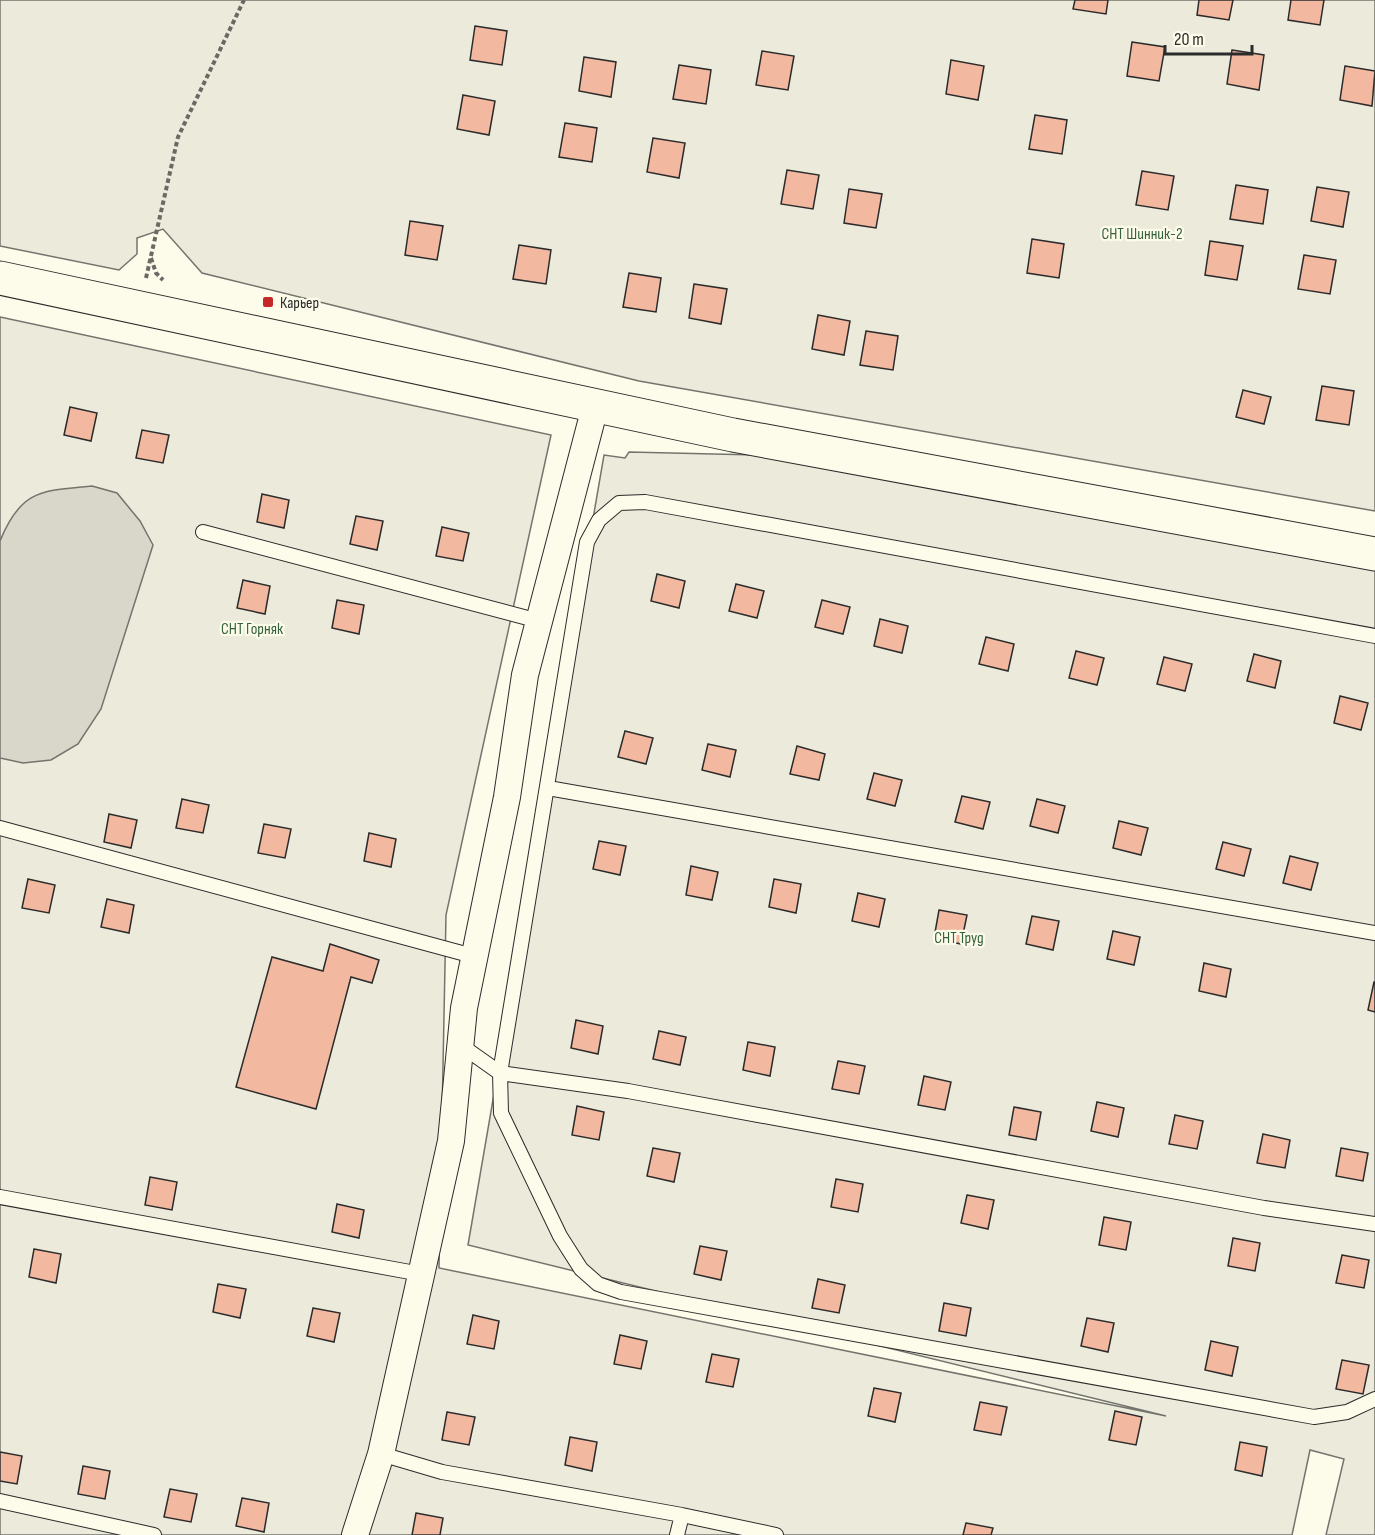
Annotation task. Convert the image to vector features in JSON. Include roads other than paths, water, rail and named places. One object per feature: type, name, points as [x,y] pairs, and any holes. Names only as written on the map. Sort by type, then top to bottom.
[{"type":"street","points":[[0,278],[595,407],[1375,554]]},
{"type":"street","points":[[355,1535],[381,1454],[451,1141],[459,1044],[473,956],[507,797],[525,675],[595,407]]},
{"type":"lane","points":[[1375,636],[645,502],[619,502],[599,520],[587,542],[500,1073],[501,1113],[560,1236],[581,1269],[598,1284],[633,1294],[1314,1417],[1347,1412],[1375,1399]]},
{"type":"lane","points":[[203,532],[539,621]]},
{"type":"lane","points":[[548,788],[1375,933]]},
{"type":"lane","points":[[0,828],[473,956]]},
{"type":"lane","points":[[459,1044],[500,1073],[639,1093],[1264,1208],[1375,1224]]},
{"type":"lane","points":[[0,1197],[421,1274]]},
{"type":"lane","points":[[381,1454],[442,1472],[682,1515],[776,1535]]},
{"type":"lane","points":[[0,1501],[154,1535]]},
{"type":"lane","points":[[677,1535],[682,1515]]},
{"type":"place","name":"Карьер","points":[[268,302]]},
{"type":"park label","name":"СНТ Шинник-2","points":[[1142,233]]},
{"type":"park label","name":"СНТ Горняк","points":[[252,628]]},
{"type":"park label","name":"СНТ Труд","points":[[959,937]]}]
